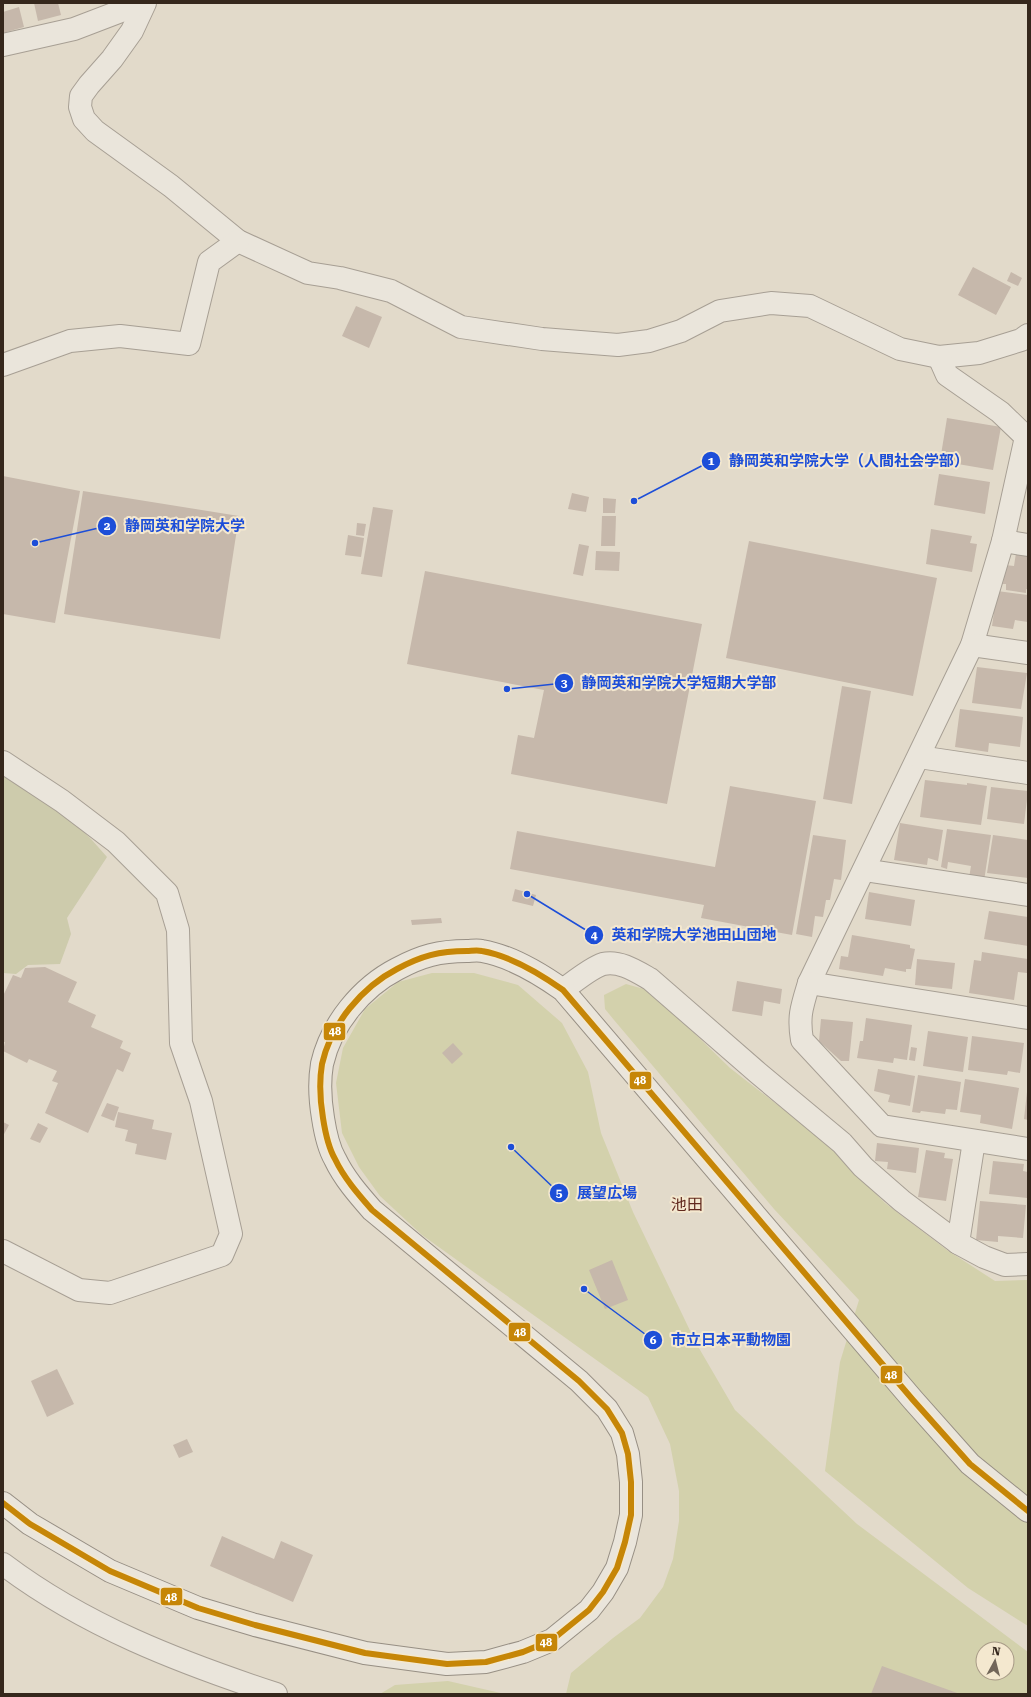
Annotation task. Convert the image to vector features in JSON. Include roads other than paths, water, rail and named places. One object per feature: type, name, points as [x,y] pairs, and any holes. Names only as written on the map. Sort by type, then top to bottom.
[{"type":"street","points":[[3,45],[74,29],[142,3]]},
{"type":"street","points":[[145,3],[132,31],[112,59],[81,96],[80,107],[84,118],[95,131],[171,186],[238,241],[308,273],[340,278],[391,291],[461,327],[542,339],[618,345],[649,341],[681,331],[720,311],[771,303],[810,306],[900,349],[939,357],[979,353],[1020,340],[1028,335]]},
{"type":"street","points":[[3,365],[70,341],[120,336],[189,344],[209,262],[238,241]]},
{"type":"street","points":[[939,357],[947,374],[1000,412],[1027,438],[1003,541],[972,645],[809,983],[800,1013],[800,1027],[802,1040],[882,1126],[1028,1149]]},
{"type":"street","points":[[1003,541],[1028,545]]},
{"type":"street","points":[[972,645],[1028,653]]},
{"type":"street","points":[[919,757],[1028,773]]},
{"type":"street","points":[[3,762],[62,801],[116,842],[167,893],[178,930],[181,1043],[201,1101],[231,1234],[222,1255],[110,1293],[79,1290],[3,1251]]},
{"type":"street","points":[[864,870],[1028,895]]},
{"type":"street","points":[[3,1503],[30,1524],[76,1552],[110,1571],[150,1589],[198,1608],[256,1625],[365,1653],[448,1664],[486,1662],[523,1652],[552,1640],[589,1610],[603,1592],[617,1568],[625,1542],[630,1515],[631,1482],[628,1454],[622,1433],[607,1409],[579,1381],[372,1210],[349,1183],[334,1158],[325,1129],[320,1096],[322,1064],[332,1035],[347,1012],[366,991],[386,975],[411,962],[444,951],[481,951],[515,961],[546,978],[563,990],[908,1394],[970,1464],[1028,1511]]},
{"type":"street","points":[[563,990],[603,964],[633,968],[650,979],[758,1073],[842,1143],[863,1167],[902,1201],[958,1244],[984,1257],[1005,1265],[1028,1264]]},
{"type":"street","points":[[809,983],[1028,1018]]},
{"type":"street","points":[[958,1244],[974,1141]]},
{"type":"street","points":[[3,1564],[33,1587],[113,1632],[193,1666],[276,1694]]},
{"type":"place","name":"静岡英和学院大学（人間社会学部）","points":[[634,501]]},
{"type":"place","name":"静岡英和学院大学","points":[[35,543]]},
{"type":"place","name":"静岡英和学院大学短期大学部","points":[[507,689]]},
{"type":"place","name":"英和学院大学池田山団地","points":[[527,894]]},
{"type":"place","name":"展望広場","points":[[511,1147]]},
{"type":"place","name":"市立日本平動物園","points":[[584,1289]]},
{"type":"district","name":"池田","points":[[687,1204]]}]
